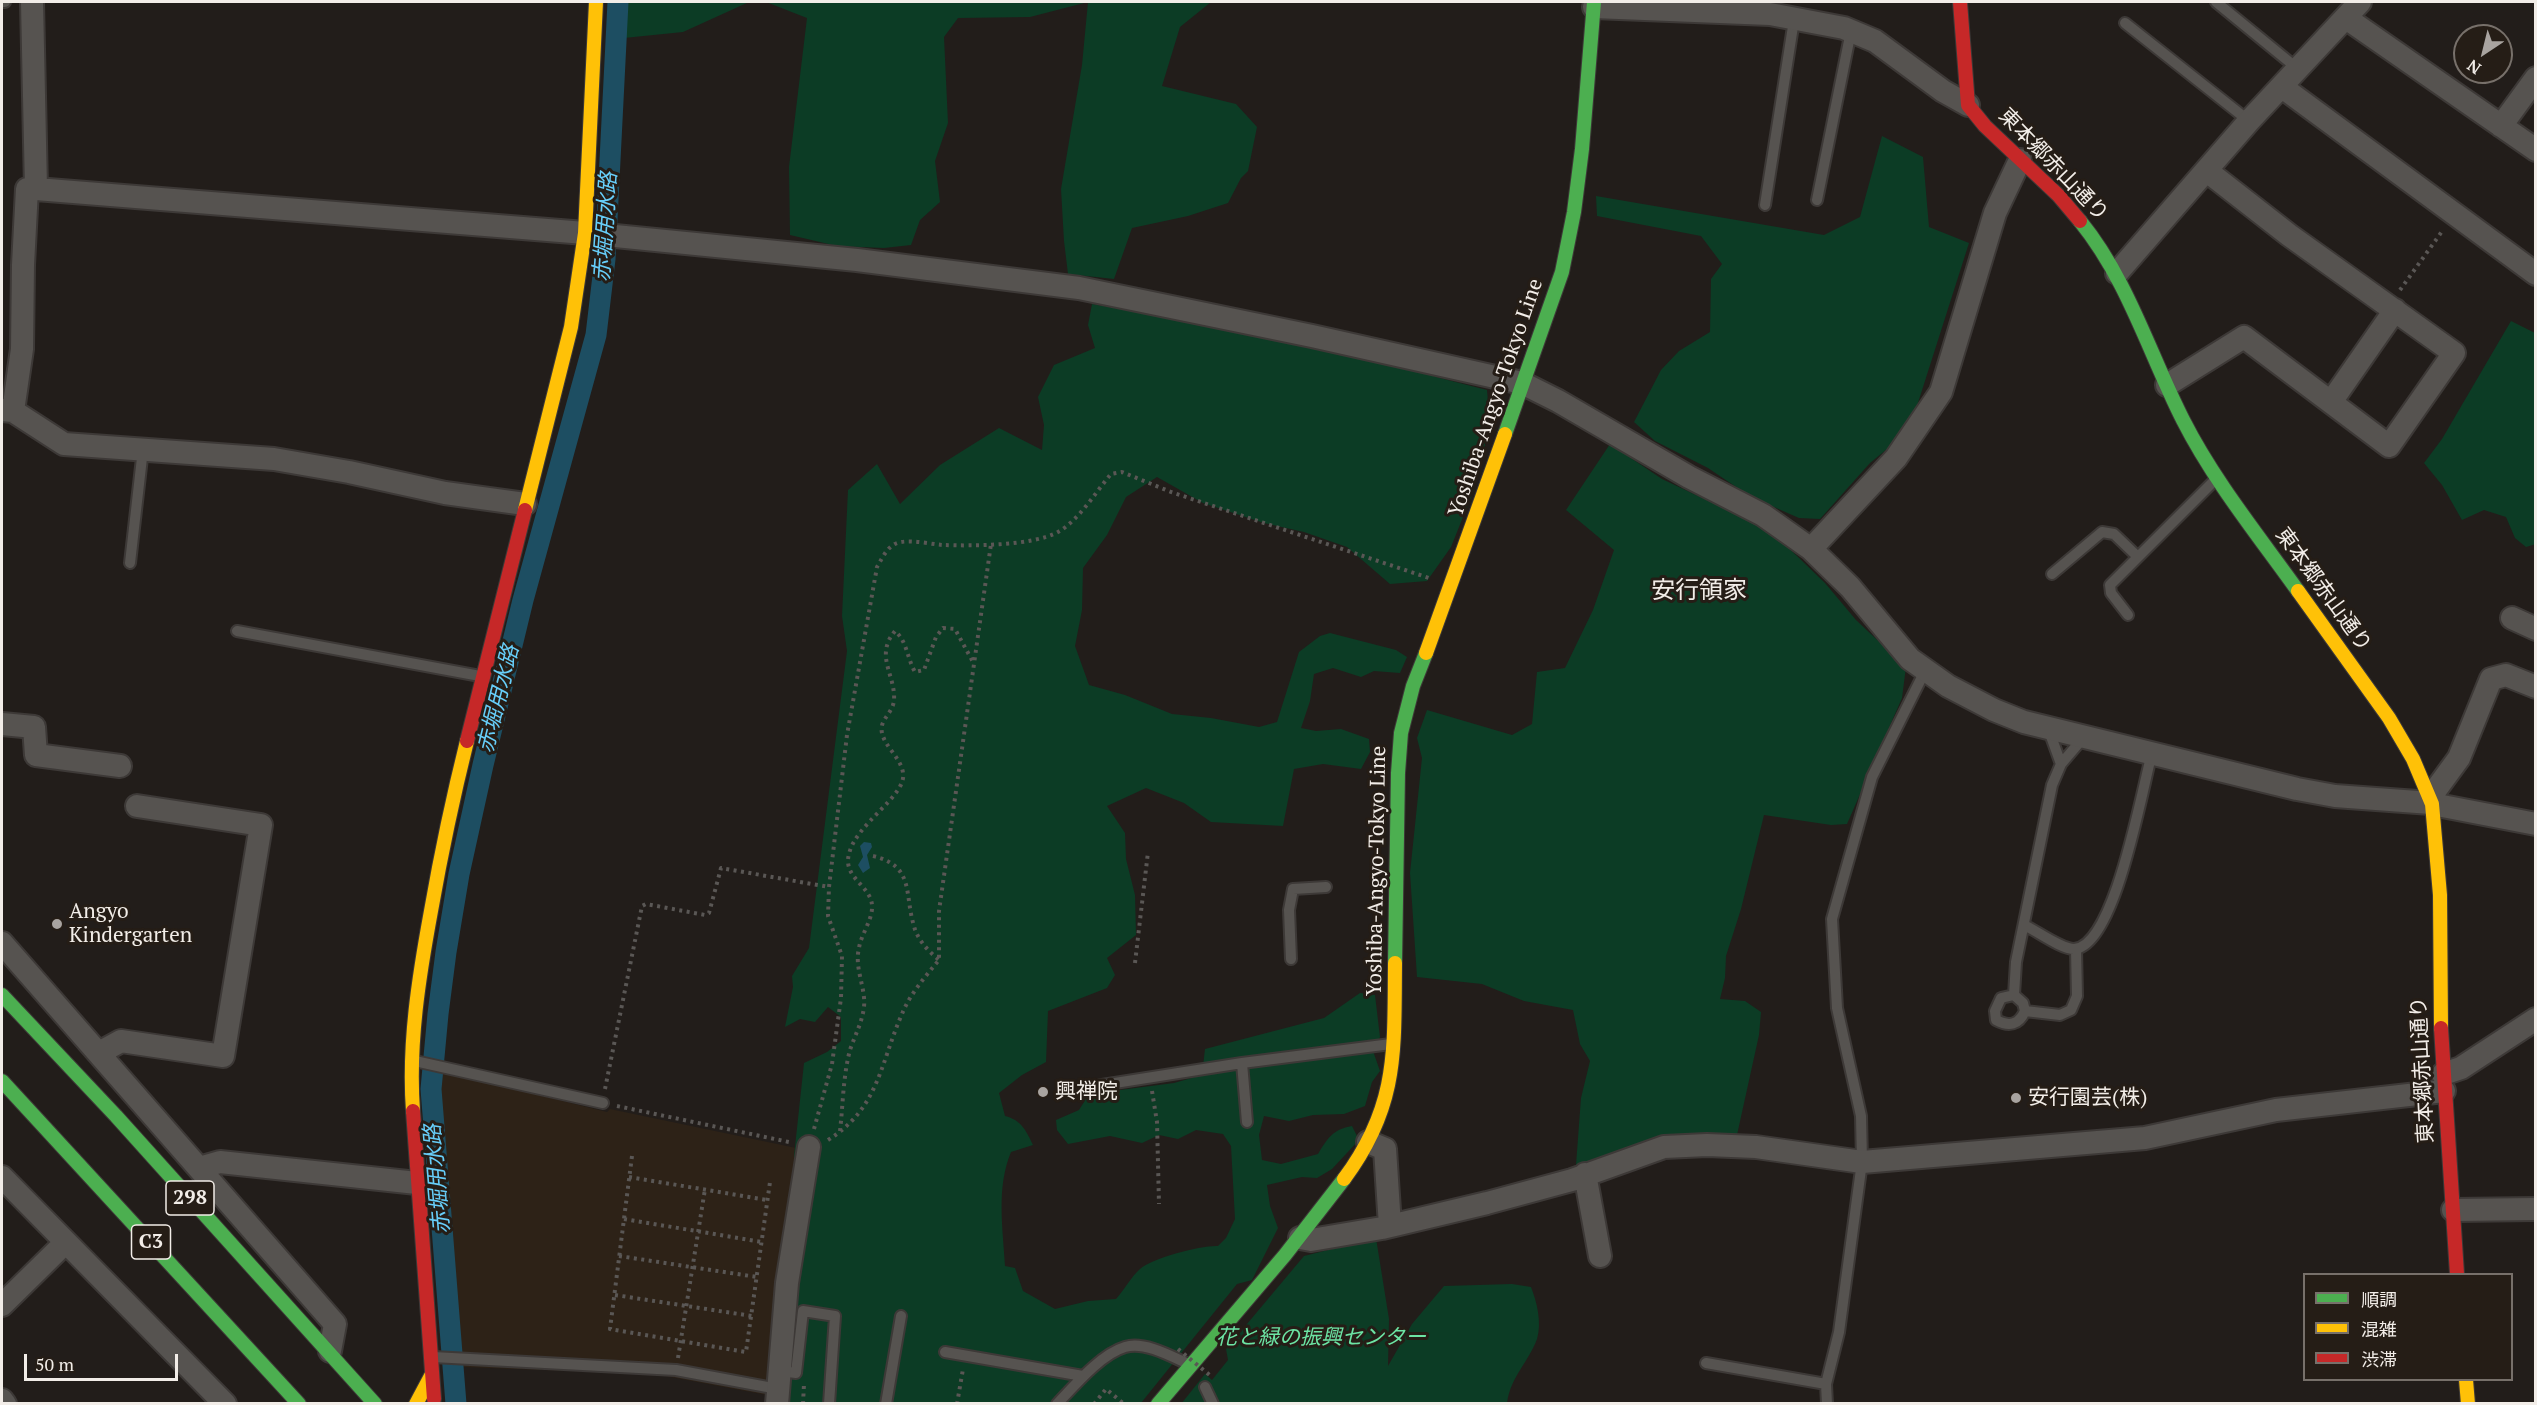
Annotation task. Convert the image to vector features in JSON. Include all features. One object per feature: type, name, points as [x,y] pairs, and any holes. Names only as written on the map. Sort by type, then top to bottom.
[{"type":"main road","points":[[434,1404],[411,1098],[420,969],[432,894],[483,677],[571,327],[585,233],[596,2]]},
{"type":"main road","name":"東本郷赤山通り","points":[[1960,2],[1968,105],[1985,126],[2059,196],[2101,247],[2117,273],[2182,418],[2217,478],[2389,718],[2413,759],[2431,802],[2440,895],[2440,1020],[2457,1273]]},
{"type":"main road","name":"Yoshiba-Angyo-Tokyo Line","points":[[1158,1404],[1299,1238],[1368,1142],[1376,1129],[1386,1100],[1394,1043],[1398,773],[1401,733],[1413,686],[1451,586],[1562,272],[1574,212],[1582,149],[1589,4]]},
{"type":"main road","name":"298","points":[[2,995],[116,1116],[330,1351],[375,1404]]},
{"type":"main road","name":"C3","points":[[2,1081],[299,1404]]},
{"type":"main road","points":[[416,1404],[432,1374]]},
{"type":"main road","points":[[2466,1381],[2468,1404]]},
{"type":"street","points":[[32,2],[36,189]]},
{"type":"street","points":[[1589,4],[1748,12],[1794,20],[1809,20],[1875,41],[1943,91],[1968,105]]},
{"type":"street","points":[[2117,273],[2250,122],[2353,10],[2535,150]]},
{"type":"street","points":[[2501,126],[2535,78]]},
{"type":"street","points":[[2282,87],[2535,274]]},
{"type":"street","points":[[1810,549],[1896,458],[1941,392],[1995,213],[2020,160]]},
{"type":"street","points":[[2167,385],[2244,337],[2389,446],[2454,353],[2289,235],[2207,171]]},
{"type":"street","points":[[525,504],[445,493],[349,472],[274,459],[64,444],[7,411],[22,349],[12,264],[27,189],[585,233],[857,260],[1079,288],[1312,336],[1522,383],[1763,516],[1810,549],[1850,587],[1910,659],[1925,672],[1995,710],[2084,738],[2335,796],[2431,802],[2535,824]]},
{"type":"street","points":[[2331,402],[2392,308]]},
{"type":"street","points":[[2512,618],[2535,628]]},
{"type":"street","points":[[2431,802],[2459,758],[2491,679],[2506,675],[2535,687]]},
{"type":"street","points":[[2,724],[34,727],[36,755],[120,766]]},
{"type":"street","points":[[99,1053],[121,1041],[223,1056],[261,825],[137,806]]},
{"type":"street","points":[[2,944],[334,1324],[330,1351]]},
{"type":"street","points":[[1299,1238],[1311,1240],[1390,1227],[1487,1203],[1586,1174],[1664,1147],[1707,1145],[1755,1147],[1862,1162],[2145,1138],[2276,1110],[2443,1082],[2535,1019]]},
{"type":"street","points":[[1368,1142],[1385,1149],[1390,1227]]},
{"type":"street","points":[[779,1388],[787,1283],[809,1146]]},
{"type":"street","points":[[199,1168],[220,1162],[417,1183]]},
{"type":"street","points":[[1586,1174],[1600,1256]]},
{"type":"street","points":[[2,1177],[225,1404]]},
{"type":"street","points":[[2453,1210],[2535,1209]]},
{"type":"street","points":[[2,1305],[65,1243]]},
{"type":"street","points":[[2,1400],[5,1404]]},
{"type":"lane","points":[[2216,2],[2298,69]]},
{"type":"lane","points":[[1765,206],[1794,20]]},
{"type":"lane","points":[[2125,23],[2250,122]]},
{"type":"lane","points":[[1817,200],[1851,32]]},
{"type":"lane","points":[[130,563],[143,449]]},
{"type":"lane","points":[[2128,615],[2111,593],[2110,585],[2217,478]]},
{"type":"lane","points":[[2052,574],[2102,532],[2114,534],[2138,558]]},
{"type":"lane","points":[[237,631],[483,677]]},
{"type":"lane","points":[[1827,1404],[1826,1384],[1839,1332],[1862,1162],[1861,1116],[1837,1008],[1832,919],[1872,777],[1925,672]]},
{"type":"lane","points":[[2048,728],[2061,764]]},
{"type":"lane","points":[[2014,995],[2016,962],[2052,785],[2061,764],[2084,738]]},
{"type":"lane","points":[[2024,925],[2064,947],[2076,949],[2093,938],[2107,917],[2129,850],[2152,753]]},
{"type":"lane","points":[[1291,959],[1289,910],[1293,890],[1326,887]]},
{"type":"lane","points":[[2025,1011],[2044,1015],[2060,1015],[2071,1010],[2077,996],[2076,949]]},
{"type":"lane","points":[[2014,995],[2023,1003],[2025,1011],[2022,1019],[2014,1025],[1996,1020],[1995,1011],[2001,998],[2014,995]]},
{"type":"lane","points":[[1083,1088],[1242,1063],[1394,1043]]},
{"type":"lane","points":[[412,1061],[603,1102]]},
{"type":"lane","points":[[1242,1063],[1247,1122]]},
{"type":"lane","points":[[430,1357],[676,1370],[779,1388],[796,1373],[803,1311],[835,1316],[829,1404]]},
{"type":"lane","points":[[886,1404],[902,1316]]},
{"type":"lane","points":[[1057,1404],[1083,1376],[1109,1356],[1126,1347],[1143,1347],[1191,1365]]},
{"type":"lane","points":[[945,1352],[1083,1376]]},
{"type":"lane","points":[[1706,1363],[1826,1384]]},
{"type":"lane","points":[[1205,1387],[1214,1404]]},
{"type":"path","points":[[2392,308],[2454,215]]},
{"type":"path","points":[[809,1146],[832,1064],[841,998],[842,956],[828,916],[829,887],[847,735],[877,567],[888,548],[900,542],[945,545],[991,544],[1042,538],[1058,532],[1082,510],[1111,474],[1122,472],[1171,492],[1451,586]]},
{"type":"path","points":[[829,887],[721,868],[709,913],[705,915],[646,904],[642,906],[603,1102],[809,1146],[823,1142],[840,1132],[855,1119],[869,1098],[882,1071],[902,1013],[920,983],[939,960],[939,911],[991,544]]},
{"type":"path","points":[[840,1132],[850,1051],[862,1021],[865,1004],[860,982],[858,950],[872,909],[867,893],[850,874],[847,863],[849,851],[859,832],[877,812],[894,798],[900,789],[904,774],[882,735],[882,721],[890,712],[894,699],[885,651],[889,638],[895,631],[902,637],[908,661],[915,672],[924,670],[936,637],[943,628],[955,629],[973,663]]},
{"type":"path","points":[[1135,963],[1148,852]]},
{"type":"path","points":[[873,856],[888,860],[898,867],[905,879],[914,928],[922,942],[939,960]]},
{"type":"path","points":[[1150,1078],[1157,1122],[1159,1204]]},
{"type":"path","points":[[632,1156],[610,1329],[746,1352],[770,1182]]},
{"type":"path","points":[[629,1177],[768,1200]]},
{"type":"path","points":[[676,1370],[705,1190]]},
{"type":"path","points":[[624,1219],[762,1242]]},
{"type":"path","points":[[619,1256],[757,1277]]},
{"type":"path","points":[[615,1295],[752,1316]]},
{"type":"path","points":[[1178,1349],[1212,1377]]},
{"type":"path","points":[[957,1404],[965,1356]]},
{"type":"path","points":[[1094,1404],[1106,1389],[1124,1404]]},
{"type":"shaded area","points":[[438,1070],[607,1112],[610,1109],[801,1149],[767,1395],[655,1374],[463,1367],[452,1292],[438,1141]]},
{"type":"green space","points":[[626,2],[749,2],[683,32],[624,38]]},
{"type":"green space","points":[[766,2],[1088,2],[1030,17],[958,18],[944,37],[948,123],[935,161],[940,202],[920,220],[911,245],[884,248],[837,246],[790,235],[789,167],[807,18]]},
{"type":"green space","points":[[1088,2],[1211,2],[1180,27],[1162,86],[1236,104],[1257,127],[1248,171],[1241,178],[1228,203],[1188,216],[1132,228],[1114,279],[1068,274],[1064,241],[1061,189],[1082,65]]},
{"type":"green space","points":[[1882,136],[1923,157],[1929,227],[1969,243],[1909,431],[1870,463],[1820,519],[1799,518],[1751,497],[1708,468],[1655,441],[1634,422],[1661,370],[1679,351],[1710,332],[1711,279],[1722,264],[1701,236],[1597,216],[1596,196],[1824,235],[1860,217]]},
{"type":"green space","points":[[1092,304],[1365,353],[1436,377],[1487,390],[1490,425],[1473,492],[1451,547],[1427,581],[1390,584],[1347,547],[1203,503],[1157,477],[1126,497],[1107,535],[1083,568],[1082,610],[1075,646],[1089,685],[1125,695],[1172,714],[1211,718],[1259,727],[1277,722],[1299,652],[1320,636],[1330,633],[1396,650],[1407,657],[1400,673],[1374,671],[1361,677],[1333,668],[1314,674],[1310,701],[1301,728],[1316,731],[1341,729],[1369,739],[1370,752],[1361,769],[1323,764],[1294,769],[1283,826],[1211,822],[1184,803],[1146,788],[1107,806],[1125,833],[1126,859],[1135,895],[1136,935],[1107,958],[1115,975],[1107,988],[1048,1011],[1046,1062],[1022,1075],[999,1093],[1005,1116],[1022,1126],[1033,1145],[1011,1152],[1006,1166],[1002,1194],[1005,1266],[1015,1268],[1023,1291],[1055,1309],[1088,1301],[1116,1299],[1137,1272],[1146,1265],[1178,1253],[1218,1246],[1226,1238],[1235,1219],[1231,1146],[1223,1134],[1196,1130],[1178,1139],[1159,1135],[1142,1143],[1110,1136],[1068,1144],[1057,1130],[1056,1120],[1079,1110],[1089,1094],[1174,1083],[1202,1075],[1205,1049],[1324,1018],[1360,993],[1375,995],[1380,1037],[1373,1051],[1380,1071],[1372,1082],[1365,1106],[1344,1114],[1313,1115],[1289,1121],[1264,1116],[1259,1135],[1262,1160],[1281,1164],[1318,1154],[1331,1136],[1352,1126],[1359,1140],[1332,1169],[1317,1178],[1302,1177],[1267,1185],[1270,1206],[1278,1228],[1252,1280],[1237,1284],[1141,1403],[784,1404],[802,1251],[794,1156],[804,1063],[827,1052],[841,1041],[841,1017],[828,1007],[815,1022],[800,1019],[785,1027],[793,987],[792,976],[809,948],[847,651],[842,616],[848,490],[877,464],[900,504],[940,465],[999,428],[1042,450],[1044,425],[1038,397],[1054,365],[1095,348],[1088,325]]},
{"type":"green space","points":[[2511,321],[2535,333],[2536,544],[2526,547],[2515,538],[2506,517],[2484,510],[2462,520],[2442,485],[2424,463],[2442,439]]},
{"type":"green space","points":[[1610,444],[1662,479],[1770,530],[1825,583],[1856,620],[1906,667],[1902,698],[1847,824],[1831,825],[1764,815],[1741,909],[1726,956],[1725,978],[1720,999],[1745,1001],[1761,1012],[1759,1035],[1737,1135],[1665,1139],[1576,1165],[1581,1098],[1590,1061],[1580,1044],[1573,1010],[1524,1001],[1482,984],[1417,977],[1410,873],[1422,758],[1417,738],[1427,710],[1512,735],[1532,724],[1537,672],[1565,668],[1593,610],[1614,550],[1566,510]]},
{"type":"green space","name":"花と緑の振興センター","points":[[1376,1238],[1389,1319],[1388,1366],[1412,1324],[1444,1286],[1512,1284],[1531,1287],[1538,1313],[1537,1339],[1512,1385],[1507,1403],[1181,1404],[1205,1374],[1212,1380],[1228,1360],[1226,1349],[1304,1256]]},
{"type":"water","points":[[864,842],[871,843],[872,847],[867,855],[870,868],[863,873],[858,865],[863,857],[860,846]]},
{"type":"waterway","name":"赤堀用水路","points":[[456,1404],[431,1089],[438,1014],[459,874],[483,765],[523,600],[596,335],[605,259],[618,2]]},
{"type":"traffic: fast","points":[[1505,434],[1562,272],[1574,212],[1582,149],[1594,2]]},
{"type":"traffic: fast","points":[[2080,221],[2097,244],[2125,292],[2195,443],[2237,507],[2298,591]]},
{"type":"traffic: fast","points":[[1395,963],[1398,773],[1401,733],[1413,686],[1426,653]]},
{"type":"traffic: fast","points":[[2,995],[116,1116],[375,1404]]},
{"type":"traffic: fast","points":[[2,1081],[299,1404]]},
{"type":"traffic: fast","points":[[1158,1404],[1285,1255],[1344,1179]]},
{"type":"traffic: slow","points":[[525,510],[571,327],[585,233],[596,2]]},
{"type":"traffic: slow","points":[[1426,653],[1505,434]]},
{"type":"traffic: slow","points":[[2298,591],[2389,718],[2413,759],[2432,804],[2440,895],[2441,1028]]},
{"type":"traffic: slow","points":[[413,1111],[413,1035],[419,985],[443,847],[467,741]]},
{"type":"traffic: slow","points":[[1344,1179],[1362,1152],[1375,1126],[1390,1076],[1393,1050],[1395,963]]},
{"type":"traffic: slow","points":[[416,1404],[432,1374]]},
{"type":"traffic: slow","points":[[2466,1381],[2468,1404]]},
{"type":"traffic: jam","points":[[1960,2],[1968,105],[1985,126],[2059,196],[2080,221]]},
{"type":"traffic: jam","points":[[467,741],[525,510]]},
{"type":"traffic: jam","points":[[2441,1028],[2457,1273]]},
{"type":"traffic: jam","points":[[413,1111],[434,1399]]},
{"type":"place","name":"Angyo Kindergarten","points":[[57,924]]},
{"type":"place","name":"興禅院","points":[[1043,1092]]},
{"type":"place","name":"安行園芸(株)","points":[[2016,1098]]},
{"type":"district","name":"安行領家","points":[[1699,591]]}]
